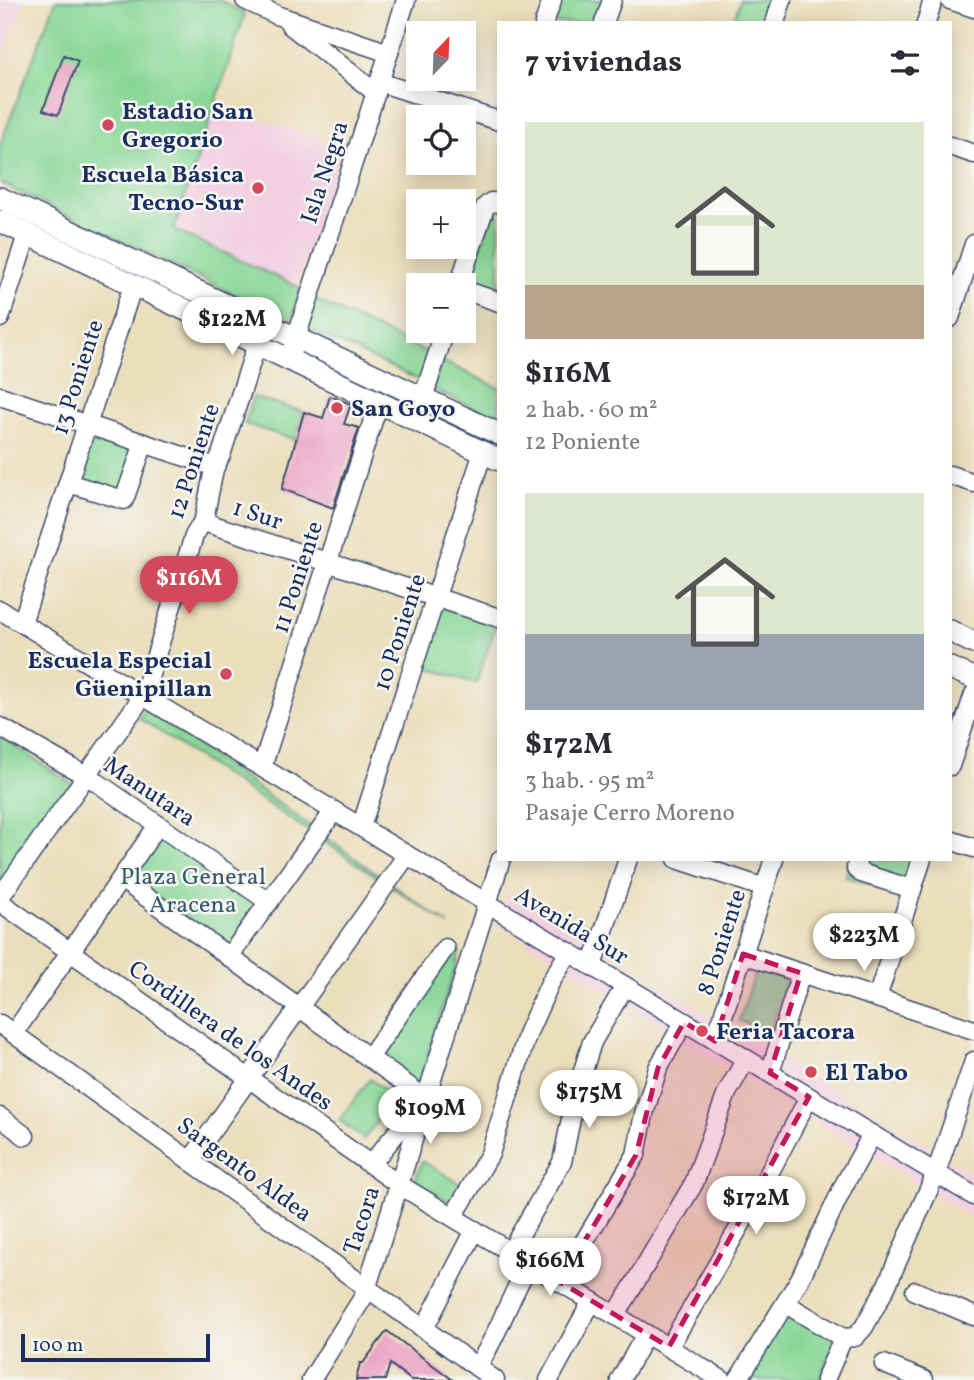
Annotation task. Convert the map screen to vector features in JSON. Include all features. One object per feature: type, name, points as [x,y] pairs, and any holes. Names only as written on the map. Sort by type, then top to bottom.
[{"type":"main road","points":[[0,198],[497,433]]},
{"type":"main road","points":[[0,221],[491,456]]},
{"type":"main road","points":[[952,632],[974,643]]},
{"type":"main road","points":[[952,669],[974,678]]},
{"type":"street","points":[[245,0],[279,16],[389,53]]},
{"type":"street","name":"Isla Negra","points":[[289,360],[406,0]]},
{"type":"street","points":[[545,21],[552,0]]},
{"type":"street","points":[[605,21],[612,0]]},
{"type":"street","points":[[776,21],[782,0]]},
{"type":"street","points":[[927,21],[933,0]]},
{"type":"street","points":[[279,16],[378,87],[497,120]]},
{"type":"street","points":[[952,147],[974,154]]},
{"type":"street","points":[[463,273],[485,207],[491,202],[497,203]]},
{"type":"street","points":[[0,318],[27,235]]},
{"type":"street","points":[[954,293],[969,278],[974,244]]},
{"type":"street","name":"13 Poniente","points":[[22,623],[133,285]]},
{"type":"street","points":[[476,294],[497,301]]},
{"type":"street","name":"12 Poniente","points":[[0,900],[143,696],[194,536],[204,519],[214,469],[264,322]]},
{"type":"street","points":[[423,398],[441,343]]},
{"type":"street","name":"1 Sur","points":[[0,396],[207,464],[214,469]]},
{"type":"street","name":"11 Poniente","points":[[262,768],[379,402]]},
{"type":"street","points":[[68,483],[124,499],[144,443]]},
{"type":"street","name":"10 Poniente","points":[[361,827],[436,598],[491,456]]},
{"type":"street","points":[[952,476],[974,482]]},
{"type":"street","name":"1 Sur","points":[[204,519],[210,524],[497,617]]},
{"type":"street","name":"Avenida Sur","points":[[0,610],[974,1196]]},
{"type":"street","points":[[952,760],[974,694]]},
{"type":"street","name":"Manutara","points":[[0,727],[86,776],[269,902]]},
{"type":"street","points":[[229,957],[334,811]]},
{"type":"street","points":[[7,1028],[70,951],[159,825]]},
{"type":"street","points":[[952,841],[974,848]]},
{"type":"street","points":[[191,1160],[407,855]]},
{"type":"street","name":"Tacora","points":[[311,1380],[362,1301],[500,861]]},
{"type":"street","points":[[592,966],[627,861]]},
{"type":"street","points":[[683,861],[765,888]]},
{"type":"street","name":"8 Poniente","points":[[715,1040],[773,861]]},
{"type":"street","points":[[858,861],[856,869],[861,873],[912,890]]},
{"type":"street","points":[[877,998],[921,861]]},
{"type":"street","points":[[121,879],[425,1098],[400,1125],[371,1164]]},
{"type":"street","name":"Cordillera de los Andes","points":[[0,900],[398,1184],[669,1348],[696,1373],[722,1380]]},
{"type":"street","points":[[369,1058],[445,948]]},
{"type":"street","points":[[453,1217],[490,1154],[528,1032],[550,983],[569,952]]},
{"type":"street","points":[[743,954],[974,1030]]},
{"type":"street","points":[[770,1073],[801,973]]},
{"type":"street","points":[[510,1252],[562,1163],[577,1090],[592,1042],[625,986]]},
{"type":"street","points":[[560,1282],[636,1155],[646,1105],[658,1068],[684,1022]]},
{"type":"street","name":"Sargento Aldea","points":[[7,1028],[495,1380]]},
{"type":"street","points":[[616,1315],[694,1183],[727,1093],[746,1059]]},
{"type":"street","points":[[786,1304],[843,1338],[858,1335],[880,1300],[936,1173],[974,1061]]},
{"type":"street","points":[[669,1348],[754,1202],[809,1097]]},
{"type":"street","points":[[0,1117],[25,1136]]},
{"type":"street","points":[[738,1380],[786,1304],[872,1135]]},
{"type":"street","points":[[424,1329],[475,1230]]},
{"type":"street","points":[[477,1367],[498,1333],[512,1292],[530,1264]]},
{"type":"street","points":[[915,1292],[974,1316]]},
{"type":"street","points":[[549,1380],[593,1301]]},
{"type":"street","points":[[621,1380],[646,1334]]},
{"type":"street","points":[[825,1380],[843,1338]]},
{"type":"street","points":[[884,1364],[925,1380]]},
{"type":"highlighted area","points":[[743,954],[801,973],[770,1073],[809,1097],[669,1347],[560,1282],[636,1155],[658,1068],[684,1022],[715,1041]]},
{"type":"shaded area","points":[[0,0],[24,0],[0,66]]},
{"type":"shaded area","name":"Escuela Básica Tecno-Sur","points":[[216,105],[343,146],[297,286],[174,230]]},
{"type":"shaded area","name":"Feria Tacora","points":[[508,893],[974,1175],[974,1218],[764,1091],[498,923]]},
{"type":"green space","name":"Estadio San Gregorio","points":[[56,0],[220,0],[245,14],[174,230],[297,286],[301,290],[291,321],[0,183],[0,145]]},
{"type":"green space","points":[[557,0],[607,0],[601,21],[550,21]]},
{"type":"green space","points":[[740,0],[773,0],[767,21],[734,21]]},
{"type":"green space","points":[[492,213],[497,214],[497,294],[476,288],[476,273],[472,273]]},
{"type":"green space","points":[[314,299],[430,354],[421,381],[304,327]]},
{"type":"green space","points":[[442,361],[497,387],[497,418],[432,389]]},
{"type":"green space","points":[[253,397],[304,412],[296,440],[245,424]]},
{"type":"green space","points":[[94,434],[135,448],[125,493],[74,477],[88,437]]},
{"type":"green space","points":[[441,609],[496,625],[476,683],[422,666]]},
{"type":"green space","points":[[146,709],[449,925],[139,718]]},
{"type":"green space","points":[[0,736],[72,784],[0,888]]},
{"type":"green space","name":"Plaza General Aracena","points":[[160,832],[259,902],[228,948],[128,877]]},
{"type":"green space","points":[[850,861],[913,861],[903,894],[845,877]]},
{"type":"green space","points":[[450,951],[460,951],[420,1081],[415,1083],[375,1055]]},
{"type":"green space","points":[[756,970],[787,980],[770,1032],[739,1021]]},
{"type":"green space","points":[[370,1079],[395,1097],[364,1139],[339,1120]]},
{"type":"green space","points":[[422,1161],[464,1186],[456,1206],[415,1181]]},
{"type":"green space","points":[[795,1313],[836,1341],[819,1380],[748,1380],[784,1316]]},
{"type":"building","points":[[64,55],[78,61],[58,115],[43,110]]},
{"type":"building","points":[[330,396],[351,404],[344,424],[359,428],[333,508],[282,489],[304,412],[323,418]]},
{"type":"building","points":[[387,1331],[453,1380],[411,1380],[390,1364],[385,1380],[356,1380],[360,1363],[363,1363]]},
{"type":"place","name":"Estadio San Gregorio","points":[[108,125]]},
{"type":"place","name":"Escuela Básica Tecno-Sur","points":[[258,188]]},
{"type":"place","name":"San Goyo","points":[[337,408]]},
{"type":"place","name":"Escuela Especial Güenipillan","points":[[226,674]]},
{"type":"place","name":"Feria Tacora","points":[[702,1031]]},
{"type":"place","name":"El Tabo","points":[[811,1072]]}]
